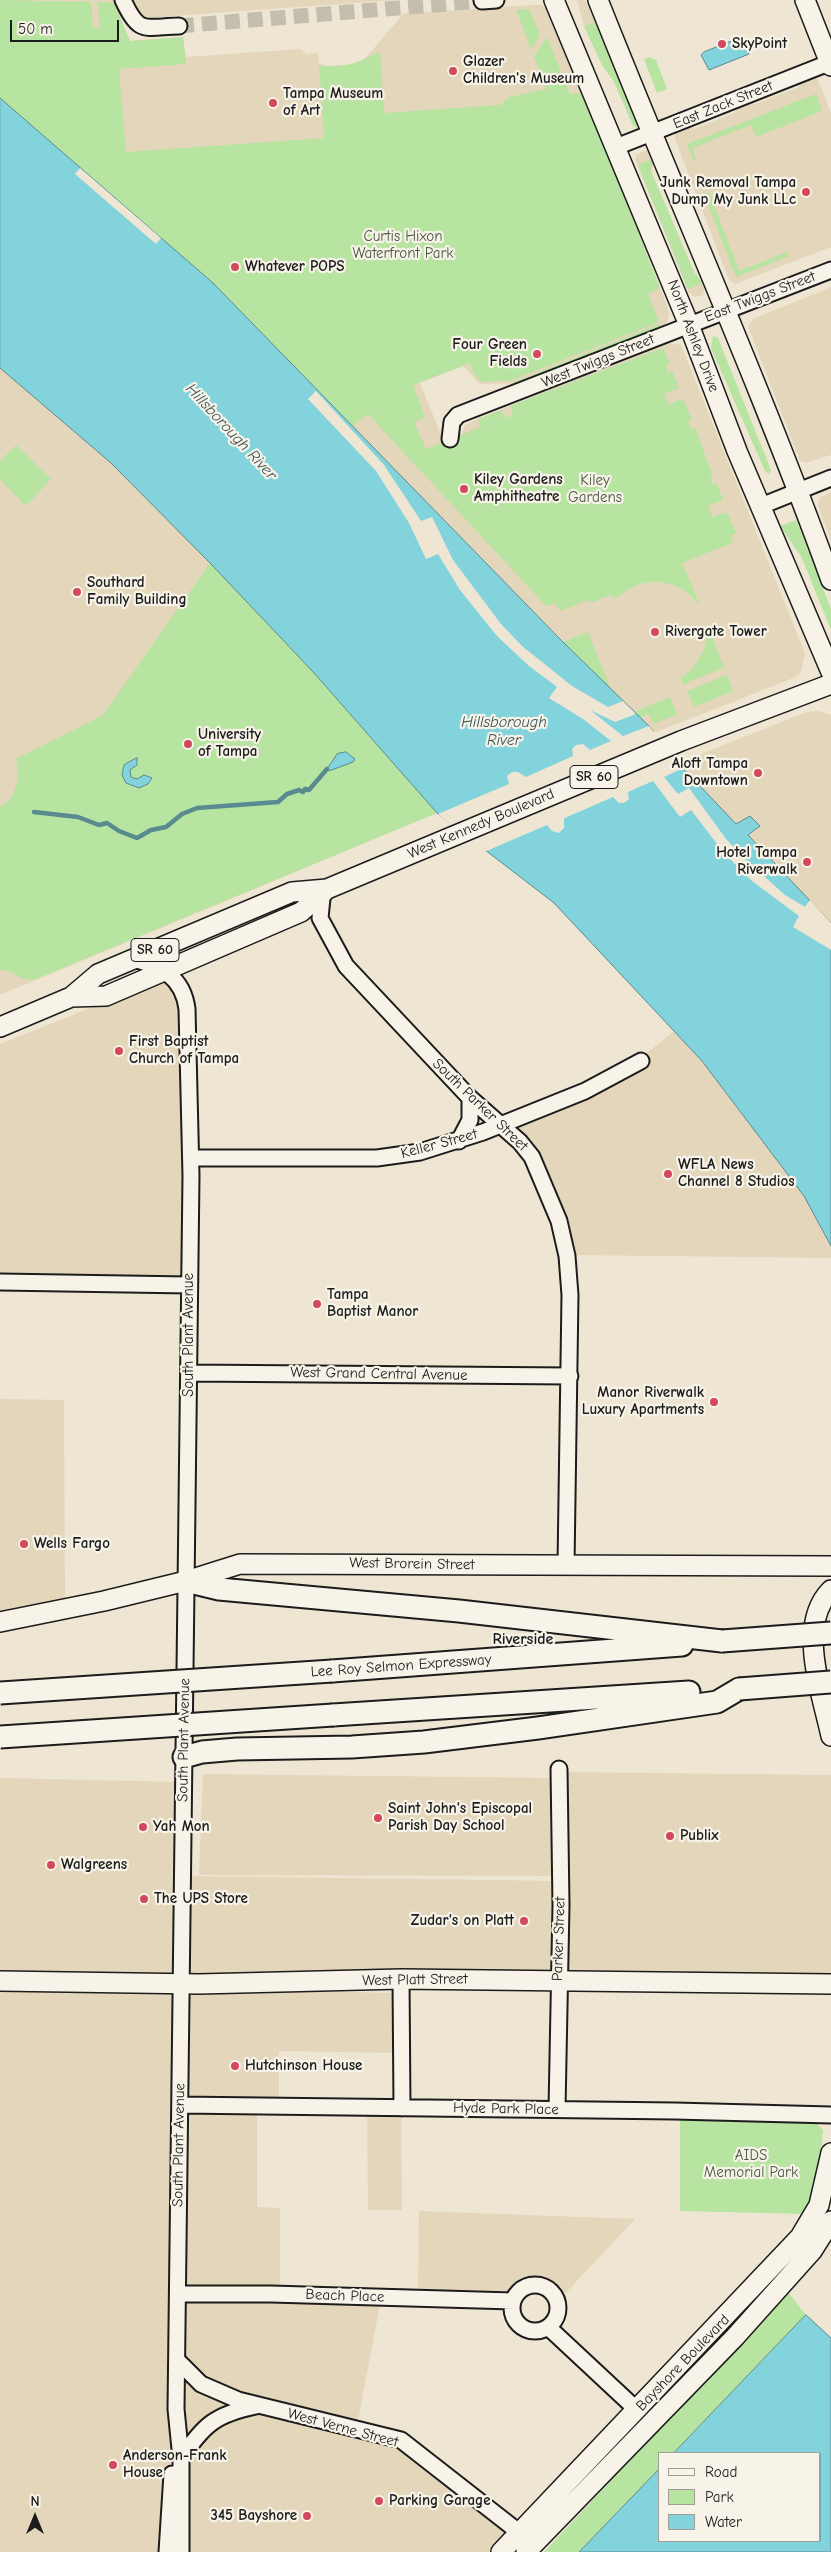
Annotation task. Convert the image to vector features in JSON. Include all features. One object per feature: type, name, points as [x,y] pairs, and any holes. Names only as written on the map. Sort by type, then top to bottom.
[{"type":"highway","points":[[186,1581],[219,1589],[459,1610],[722,1641]]},
{"type":"highway","name":"Lee Roy Selmon Expressway","points":[[0,1693],[612,1652],[722,1641],[831,1634]]},
{"type":"highway","points":[[0,1738],[831,1682]]},
{"type":"highway","points":[[184,1757],[202,1752],[237,1749],[382,1745],[482,1736],[717,1702],[739,1689]]},
{"type":"main road","name":"North Ashley Drive","points":[[554,0],[689,325],[737,451],[831,672]]},
{"type":"main road","points":[[598,0],[651,134],[799,490],[831,580]]},
{"type":"main road","points":[[805,0],[831,64]]},
{"type":"main road","name":"West Kennedy Boulevard","points":[[0,1026],[71,996],[98,974],[292,892],[327,888],[681,741],[831,684]]},
{"type":"main road","name":"West Kennedy Boulevard","points":[[71,996],[106,996],[301,912],[327,888]]},
{"type":"main road","name":"West Brorein Street","points":[[0,1622],[82,1606],[186,1581],[229,1566],[256,1563],[831,1566]]},
{"type":"main road","points":[[831,1590],[820,1604],[813,1625],[814,1655],[831,1736]]},
{"type":"main road","name":"West Platt Street","points":[[0,1981],[181,1984],[401,1979],[831,1984]]},
{"type":"main road","name":"Bayshore Boulevard","points":[[501,2552],[800,2237],[819,2205],[831,2153]]},
{"type":"main road","name":"Bayshore Boulevard","points":[[526,2552],[735,2337],[812,2251],[831,2221]]},
{"type":"street","points":[[123,0],[134,22],[147,27],[179,26]]},
{"type":"street","name":"East Zack Street","points":[[616,147],[831,64]]},
{"type":"street","name":"East Twiggs Street","points":[[689,325],[831,270]]},
{"type":"street","name":"West Twiggs Street","points":[[450,439],[452,422],[458,415],[507,398],[689,325]]},
{"type":"street","points":[[761,506],[831,478]]},
{"type":"street","name":"South Parker Street","points":[[327,888],[322,898],[320,918],[346,966],[470,1098],[520,1142],[532,1157],[559,1222],[565,1245],[570,1282],[566,1565]]},
{"type":"street","points":[[133,959],[165,970]]},
{"type":"street","name":"South Plant Avenue","points":[[165,970],[176,980],[185,998],[191,1158],[176,2409],[181,2459],[181,2552]]},
{"type":"street","name":"Keller Street","points":[[191,1158],[377,1158],[420,1152],[459,1141],[500,1126],[585,1091],[640,1061]]},
{"type":"street","points":[[459,1141],[470,1120],[470,1098]]},
{"type":"street","points":[[0,1282],[189,1285]]},
{"type":"street","name":"West Grand Central Avenue","points":[[189,1373],[570,1376]]},
{"type":"street","name":"Parker Street","points":[[557,2109],[561,1905],[559,1769]]},
{"type":"street","points":[[401,1979],[402,2108]]},
{"type":"street","name":"Hyde Park Place","points":[[180,2106],[557,2109],[831,2115]]},
{"type":"street","points":[[530,2285],[545,2286],[556,2296],[559,2309],[558,2316],[548,2327],[537,2331],[522,2327],[513,2316],[512,2301],[516,2294],[530,2285]]},
{"type":"street","name":"Beach Place","points":[[178,2294],[271,2294],[512,2301]]},
{"type":"street","points":[[548,2327],[637,2410]]},
{"type":"street","name":"West Verne Street","points":[[177,2360],[201,2384],[220,2394],[258,2406],[400,2440],[520,2533]]},
{"type":"street","name":"West Verne Street","points":[[181,2459],[204,2427],[212,2421],[229,2412],[258,2406]]},
{"type":"street","points":[[167,2552],[176,2409]]},
{"type":"shaded area","points":[[0,0],[113,0],[130,41],[183,37],[186,57],[300,49],[307,54],[318,53],[319,64],[327,66],[357,64],[363,61],[403,14],[530,5],[541,5],[550,11],[555,18],[660,288],[669,312],[668,320],[661,329],[526,383],[480,384],[463,366],[420,383],[444,442],[461,435],[465,425],[478,419],[666,343],[681,345],[805,653],[801,672],[796,677],[654,733],[316,391],[213,283],[0,98]]},
{"type":"shaded area","points":[[130,0],[395,0],[147,18],[137,15]]},
{"type":"shaded area","points":[[577,0],[585,0],[618,71],[636,127],[633,125],[614,82],[601,63],[584,26]]},
{"type":"shaded area","points":[[813,76],[818,80],[831,113],[831,247],[735,284],[729,280],[675,139],[675,134],[678,130],[688,126],[694,129],[736,112],[737,106],[750,101],[755,104],[799,87],[800,82]]},
{"type":"shaded area","points":[[647,150],[651,153],[654,162],[651,171],[694,272],[705,287],[703,295],[695,297],[689,293],[635,159],[636,155]]},
{"type":"shaded area","points":[[831,287],[831,455],[806,463],[800,461],[748,326],[753,319]]},
{"type":"shaded area","name":"University of Tampa","points":[[0,368],[111,463],[210,563],[315,674],[437,813],[0,995]]},
{"type":"shaded area","points":[[831,492],[831,540],[818,506],[820,498]]},
{"type":"shaded area","points":[[818,711],[831,715],[831,923],[748,835],[759,826],[736,825],[683,768],[685,767],[681,762],[807,712]]},
{"type":"shaded area","points":[[181,972],[185,1005],[185,1280],[0,1277],[0,1044]]},
{"type":"shaded area","points":[[674,1031],[702,1061],[804,1196],[831,1246],[831,1258],[575,1255],[559,1215],[509,1127],[630,1067]]},
{"type":"shaded area","points":[[0,1399],[64,1400],[65,1601],[0,1618]]},
{"type":"shaded area","points":[[561,1772],[831,1775],[831,1987],[186,1980],[188,1876],[562,1881]]},
{"type":"shaded area","name":"Saint John's Episcopal Parish Day School","points":[[203,1774],[554,1778],[554,1876],[199,1875]]},
{"type":"shaded area","points":[[0,1778],[180,1782],[178,1983],[0,1979]]},
{"type":"shaded area","points":[[0,1986],[399,1993],[399,2053],[279,2051],[279,2105],[257,2104],[257,2207],[280,2208],[280,2299],[381,2299],[356,2431],[402,2442],[520,2534],[499,2552],[0,2552]]},
{"type":"shaded area","points":[[401,2103],[402,2210],[368,2210],[367,2104]]},
{"type":"shaded area","points":[[419,2211],[635,2219],[559,2300],[550,2286],[531,2282],[518,2287],[510,2299],[418,2294]]},
{"type":"green space","name":"Curtis Hixon Waterfront Park","points":[[0,0],[91,2],[93,28],[100,28],[98,2],[114,3],[130,41],[183,37],[186,64],[119,69],[126,152],[324,138],[319,65],[343,66],[366,59],[380,51],[384,113],[500,105],[510,97],[547,89],[534,56],[547,37],[570,94],[584,93],[660,288],[648,293],[659,322],[512,380],[482,382],[475,375],[470,363],[413,385],[425,417],[414,422],[426,449],[481,427],[478,419],[501,410],[505,418],[513,415],[510,406],[663,348],[670,364],[666,366],[668,373],[672,371],[679,388],[664,394],[668,404],[683,399],[692,420],[688,422],[691,429],[695,428],[713,476],[710,477],[713,485],[717,484],[723,500],[708,506],[712,517],[727,512],[736,533],[731,535],[734,542],[682,563],[700,605],[681,588],[659,582],[648,582],[636,585],[615,599],[611,595],[590,603],[588,600],[560,611],[555,603],[546,606],[368,414],[351,427],[213,283],[0,98]]},
{"type":"green space","points":[[529,9],[540,35],[531,49],[516,10]]},
{"type":"green space","points":[[594,22],[618,71],[639,126],[633,125],[614,82],[601,63],[584,26]]},
{"type":"green space","points":[[649,57],[656,60],[667,89],[657,93],[644,59]]},
{"type":"green space","points":[[816,94],[822,111],[756,137],[751,125],[692,148],[696,159],[693,160],[687,144]]},
{"type":"green space","points":[[653,159],[651,171],[694,272],[703,283],[688,289],[638,165]]},
{"type":"green space","points":[[709,192],[739,271],[787,252],[789,256],[736,277],[704,194]]},
{"type":"green space","points":[[659,324],[661,329],[526,383],[510,384]]},
{"type":"green space","points":[[713,336],[718,338],[771,470],[769,474],[765,471],[711,348]]},
{"type":"green space","points":[[16,445],[51,479],[26,506],[0,479],[0,461]]},
{"type":"green space","points":[[796,520],[831,609],[831,630],[802,558],[780,526]]},
{"type":"green space","name":"University of Tampa","points":[[210,563],[315,674],[437,813],[36,979],[21,978],[10,972],[0,970],[0,807],[10,798],[16,786],[18,772],[16,759],[103,715]]},
{"type":"green space","points":[[707,624],[724,668],[683,684],[681,678],[688,673],[702,655],[706,640]]},
{"type":"green space","points":[[588,632],[611,690],[563,642]]},
{"type":"green space","points":[[727,675],[733,691],[694,707],[687,691]]},
{"type":"green space","points":[[670,697],[677,714],[654,724],[649,714],[640,718],[634,712]]},
{"type":"green space","name":"AIDS Memorial Park","points":[[680,2115],[810,2117],[823,2130],[820,2167],[807,2214],[680,2211]]},
{"type":"green space","points":[[788,2292],[806,2315],[675,2452],[658,2452],[658,2470],[579,2552],[544,2552]]},
{"type":"water","points":[[742,37],[745,38],[749,54],[709,70],[701,55],[704,52]]},
{"type":"water","name":"Hillsborough River","points":[[0,98],[213,283],[563,642],[649,726],[683,768],[736,824],[750,816],[760,826],[748,835],[831,923],[831,1246],[804,1196],[702,1061],[554,903],[437,813],[315,674],[210,563],[111,463],[0,368]]},
{"type":"water","points":[[346,752],[355,759],[353,762],[329,771],[327,769],[337,754]]},
{"type":"water","points":[[137,758],[137,765],[130,770],[131,777],[137,779],[144,775],[152,778],[148,784],[139,788],[126,783],[122,775],[124,765]]},
{"type":"water","points":[[806,2315],[831,2338],[831,2552],[579,2552],[658,2470],[658,2542],[821,2542],[821,2452],[675,2452]]},
{"type":"pier","points":[[80,168],[161,238],[156,244],[75,174]]},
{"type":"pier","points":[[316,391],[384,465],[421,521],[432,517],[453,560],[501,624],[522,646],[572,686],[608,707],[623,701],[636,714],[615,722],[590,710],[623,736],[649,726],[654,732],[657,732],[685,767],[664,777],[678,794],[689,788],[726,839],[785,895],[805,907],[810,900],[831,923],[831,950],[793,927],[799,916],[752,881],[724,853],[691,810],[680,817],[653,781],[628,792],[629,799],[624,803],[619,803],[613,797],[567,817],[564,819],[564,828],[559,833],[552,831],[547,825],[484,852],[438,814],[509,784],[507,776],[512,772],[518,772],[526,777],[573,756],[572,749],[576,745],[583,744],[590,750],[611,741],[583,719],[549,698],[557,687],[529,666],[497,636],[460,590],[438,554],[426,559],[409,523],[376,471],[308,399]]},
{"type":"waterway","points":[[34,812],[78,817],[99,825],[107,823],[119,831],[137,838],[151,830],[166,827],[182,814],[197,808],[278,802],[287,794],[299,790],[303,792],[305,789],[309,790],[327,769]]},
{"type":"tunnel","points":[[179,26],[482,1]]},
{"type":"place","name":"SkyPoint","points":[[722,44]]},
{"type":"place","name":"Glazer Children's Museum","points":[[453,71]]},
{"type":"place","name":"Tampa Museum of Art","points":[[273,103]]},
{"type":"place","name":"Junk Removal Tampa Dump My Junk LLc","points":[[806,192]]},
{"type":"place","name":"Whatever POPS","points":[[235,267]]},
{"type":"place","name":"Four Green Fields","points":[[537,354]]},
{"type":"place","name":"Kiley Gardens Amphitheatre","points":[[464,489]]},
{"type":"place","name":"Southard Family Building","points":[[77,592]]},
{"type":"place","name":"Rivergate Tower","points":[[655,632]]},
{"type":"place","name":"University of Tampa","points":[[188,744]]},
{"type":"place","name":"Aloft Tampa Downtown","points":[[758,773]]},
{"type":"place","name":"Hotel Tampa Riverwalk","points":[[807,862]]},
{"type":"place","name":"First Baptist Church of Tampa","points":[[119,1051]]},
{"type":"place","name":"WFLA News Channel 8 Studios","points":[[668,1174]]},
{"type":"place","name":"Tampa Baptist Manor","points":[[317,1304]]},
{"type":"place","name":"Manor Riverwalk Luxury Apartments","points":[[714,1402]]},
{"type":"place","name":"Wells Fargo","points":[[24,1544]]},
{"type":"place","name":"Saint John's Episcopal Parish Day School","points":[[378,1818]]},
{"type":"place","name":"Yah Mon","points":[[143,1827]]},
{"type":"place","name":"Publix","points":[[670,1836]]},
{"type":"place","name":"Walgreens","points":[[51,1865]]},
{"type":"place","name":"The UPS Store","points":[[144,1899]]},
{"type":"place","name":"Zudar's on Platt","points":[[524,1921]]},
{"type":"place","name":"Hutchinson House","points":[[235,2066]]},
{"type":"place","name":"Anderson-Frank House","points":[[113,2465]]},
{"type":"place","name":"Parking Garage","points":[[379,2501]]},
{"type":"place","name":"345 Bayshore","points":[[307,2516]]},
{"type":"district","name":"Riverside","points":[[523,1639]]},
{"type":"park label","name":"Kiley Gardens","points":[[595,490]]}]
